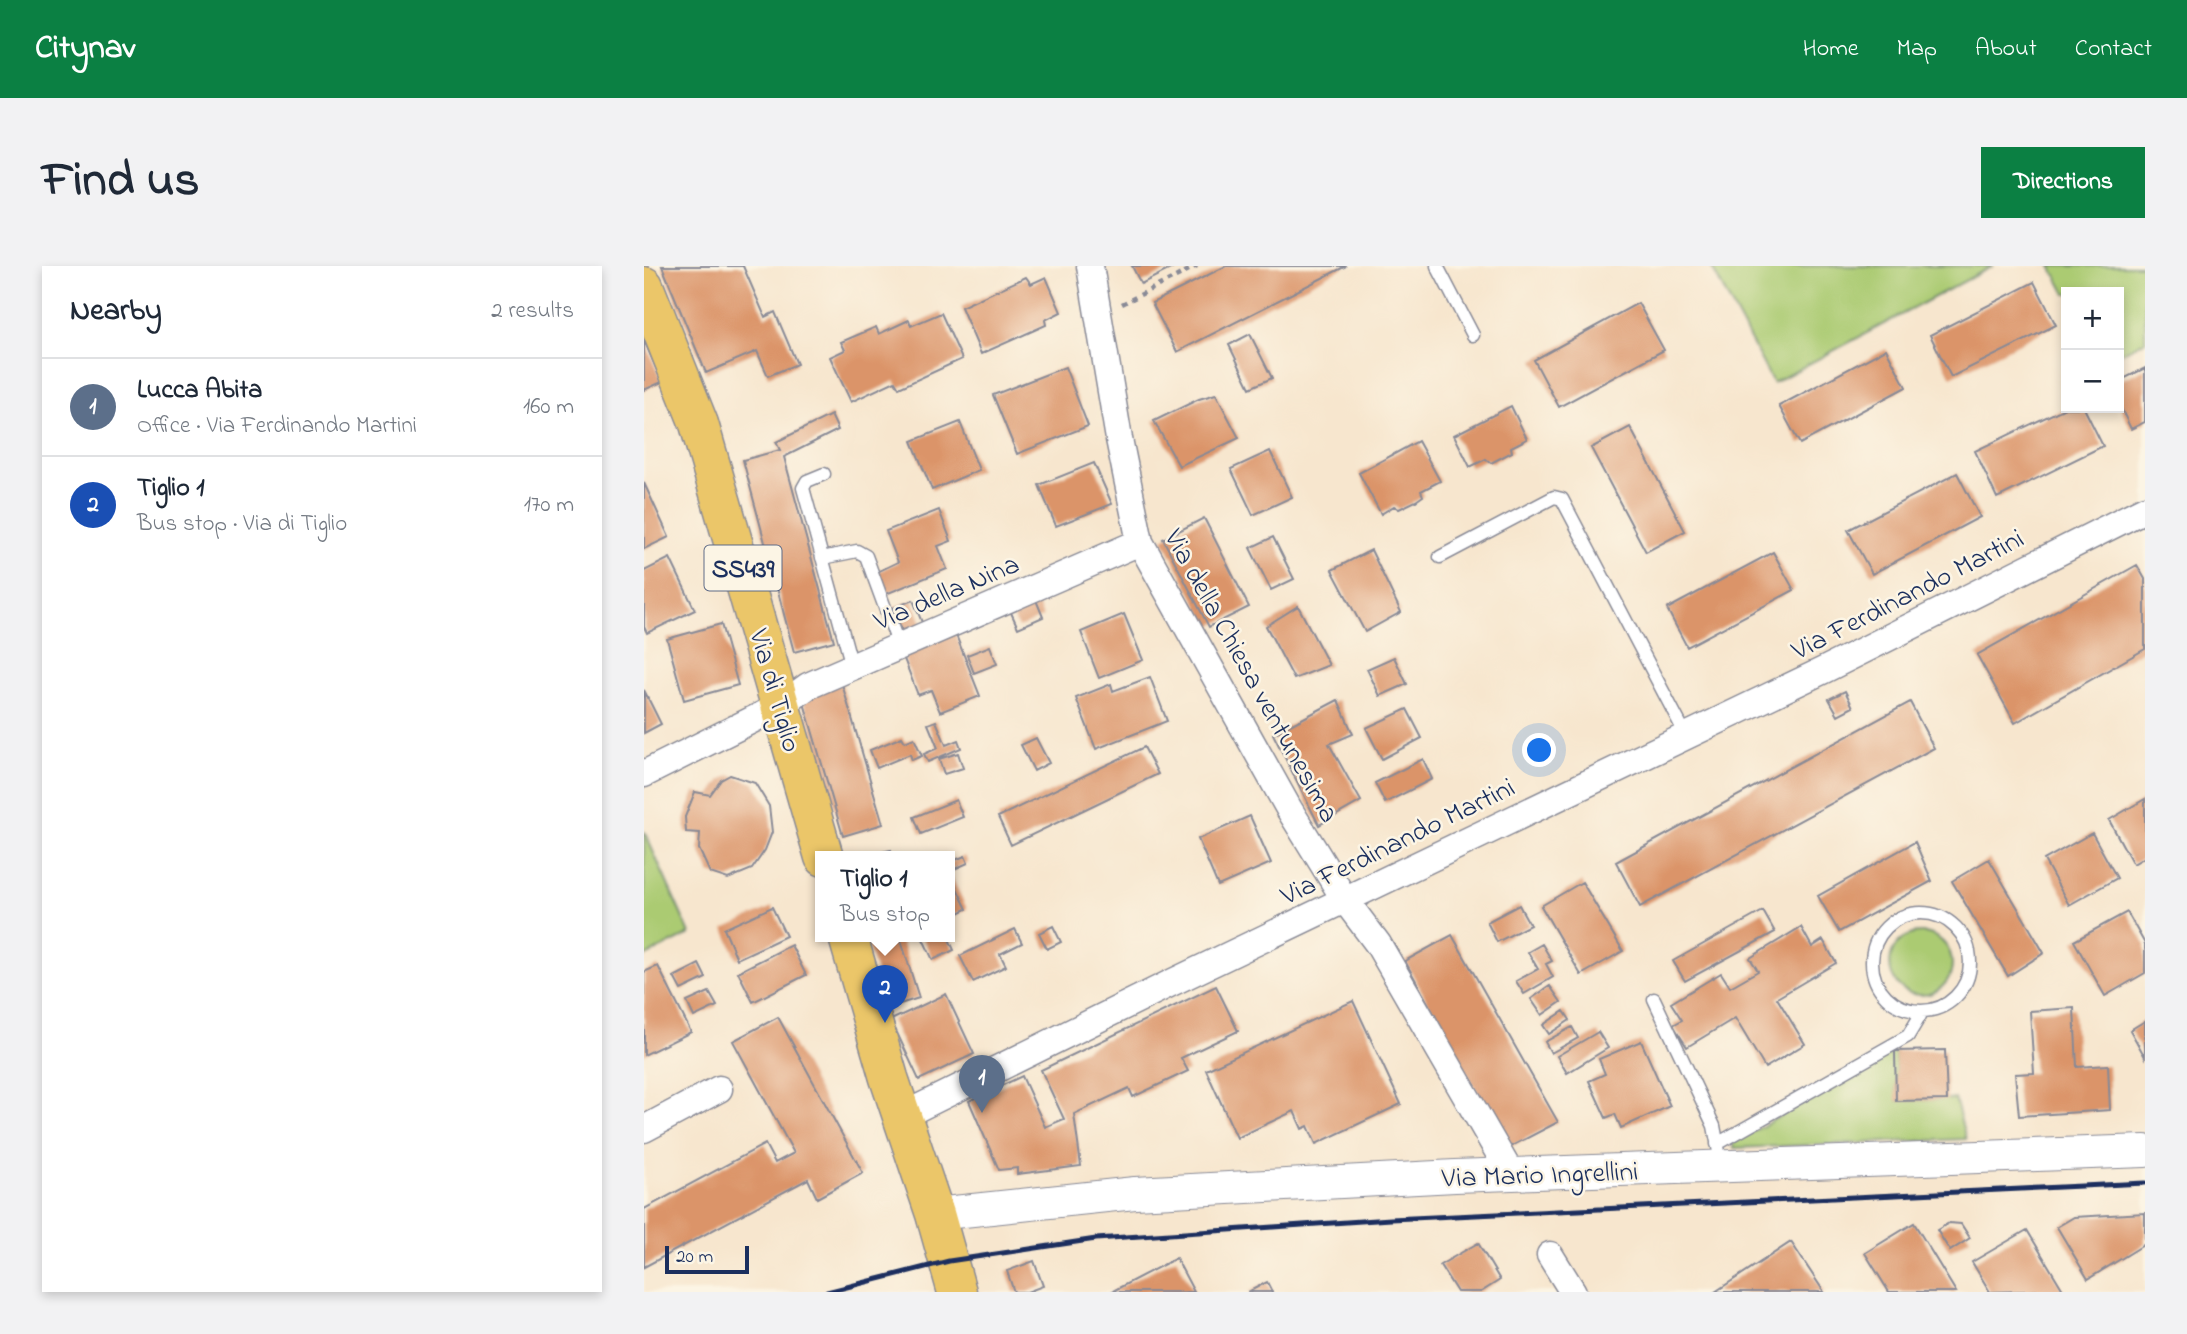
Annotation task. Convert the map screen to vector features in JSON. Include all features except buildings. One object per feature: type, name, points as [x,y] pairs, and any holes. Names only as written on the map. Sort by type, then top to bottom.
[{"type":"main road","name":"Via di Tiglio","points":[[644,286],[699,424],[822,851]]},
{"type":"main road","points":[[850,942],[957,1292]]},
{"type":"street","name":"Via della Chiesa ventunesima","points":[[1090,266],[1119,439],[1140,542],[1289,809],[1345,900],[1378,944],[1511,1174]]},
{"type":"street","name":"Via Ferdinando Martini","points":[[902,1116],[1687,737],[2145,509]]},
{"type":"street","name":"Via della Nina","points":[[644,774],[782,705],[808,686],[1140,542]]},
{"type":"street","points":[[644,1129],[719,1089]]},
{"type":"street","name":"Via Mario Ingrellini","points":[[935,1214],[1135,1193],[1511,1174],[1719,1155],[2145,1151]]},
{"type":"street","points":[[1550,1255],[1573,1292]]},
{"type":"lane","points":[[1437,266],[1473,335]]},
{"type":"lane","points":[[824,474],[807,481],[803,488],[852,666]]},
{"type":"lane","points":[[1440,557],[1554,497],[1562,499],[1687,737]]},
{"type":"lane","points":[[822,558],[857,551],[866,556],[899,646]]},
{"type":"lane","points":[[1654,999],[1714,1126],[1719,1155],[1908,1036],[1920,1016],[1884,994],[1875,979],[1872,963],[1874,946],[1882,931],[1895,920],[1910,913],[1927,912],[1956,926],[1965,939],[1970,954],[1970,970],[1956,997],[1936,1009],[1912,1010]]},
{"type":"path","points":[[1100,316],[1197,266]]},
{"type":"green space","points":[[1711,266],[1993,266],[1773,383]]},
{"type":"green space","points":[[2051,266],[2145,266],[2145,341],[2124,352],[2124,287],[2062,287]]},
{"type":"green space","points":[[644,831],[690,934],[644,957]]},
{"type":"green space","points":[[1915,933],[1927,933],[1943,942],[1950,952],[1950,976],[1943,986],[1927,995],[1915,995],[1904,990],[1895,981],[1890,970],[1890,958],[1895,947],[1904,938]]},
{"type":"green space","points":[[1895,1051],[1897,1101],[1955,1099],[1966,1139],[1734,1148],[1733,1143]]},
{"type":"railway","points":[[827,1292],[949,1261],[1096,1239],[1391,1219],[2145,1183]]},
{"type":"place","name":"Tiglio 1","points":[[885,1023]]},
{"type":"place","name":"Lucca Abita","points":[[982,1113]]}]
